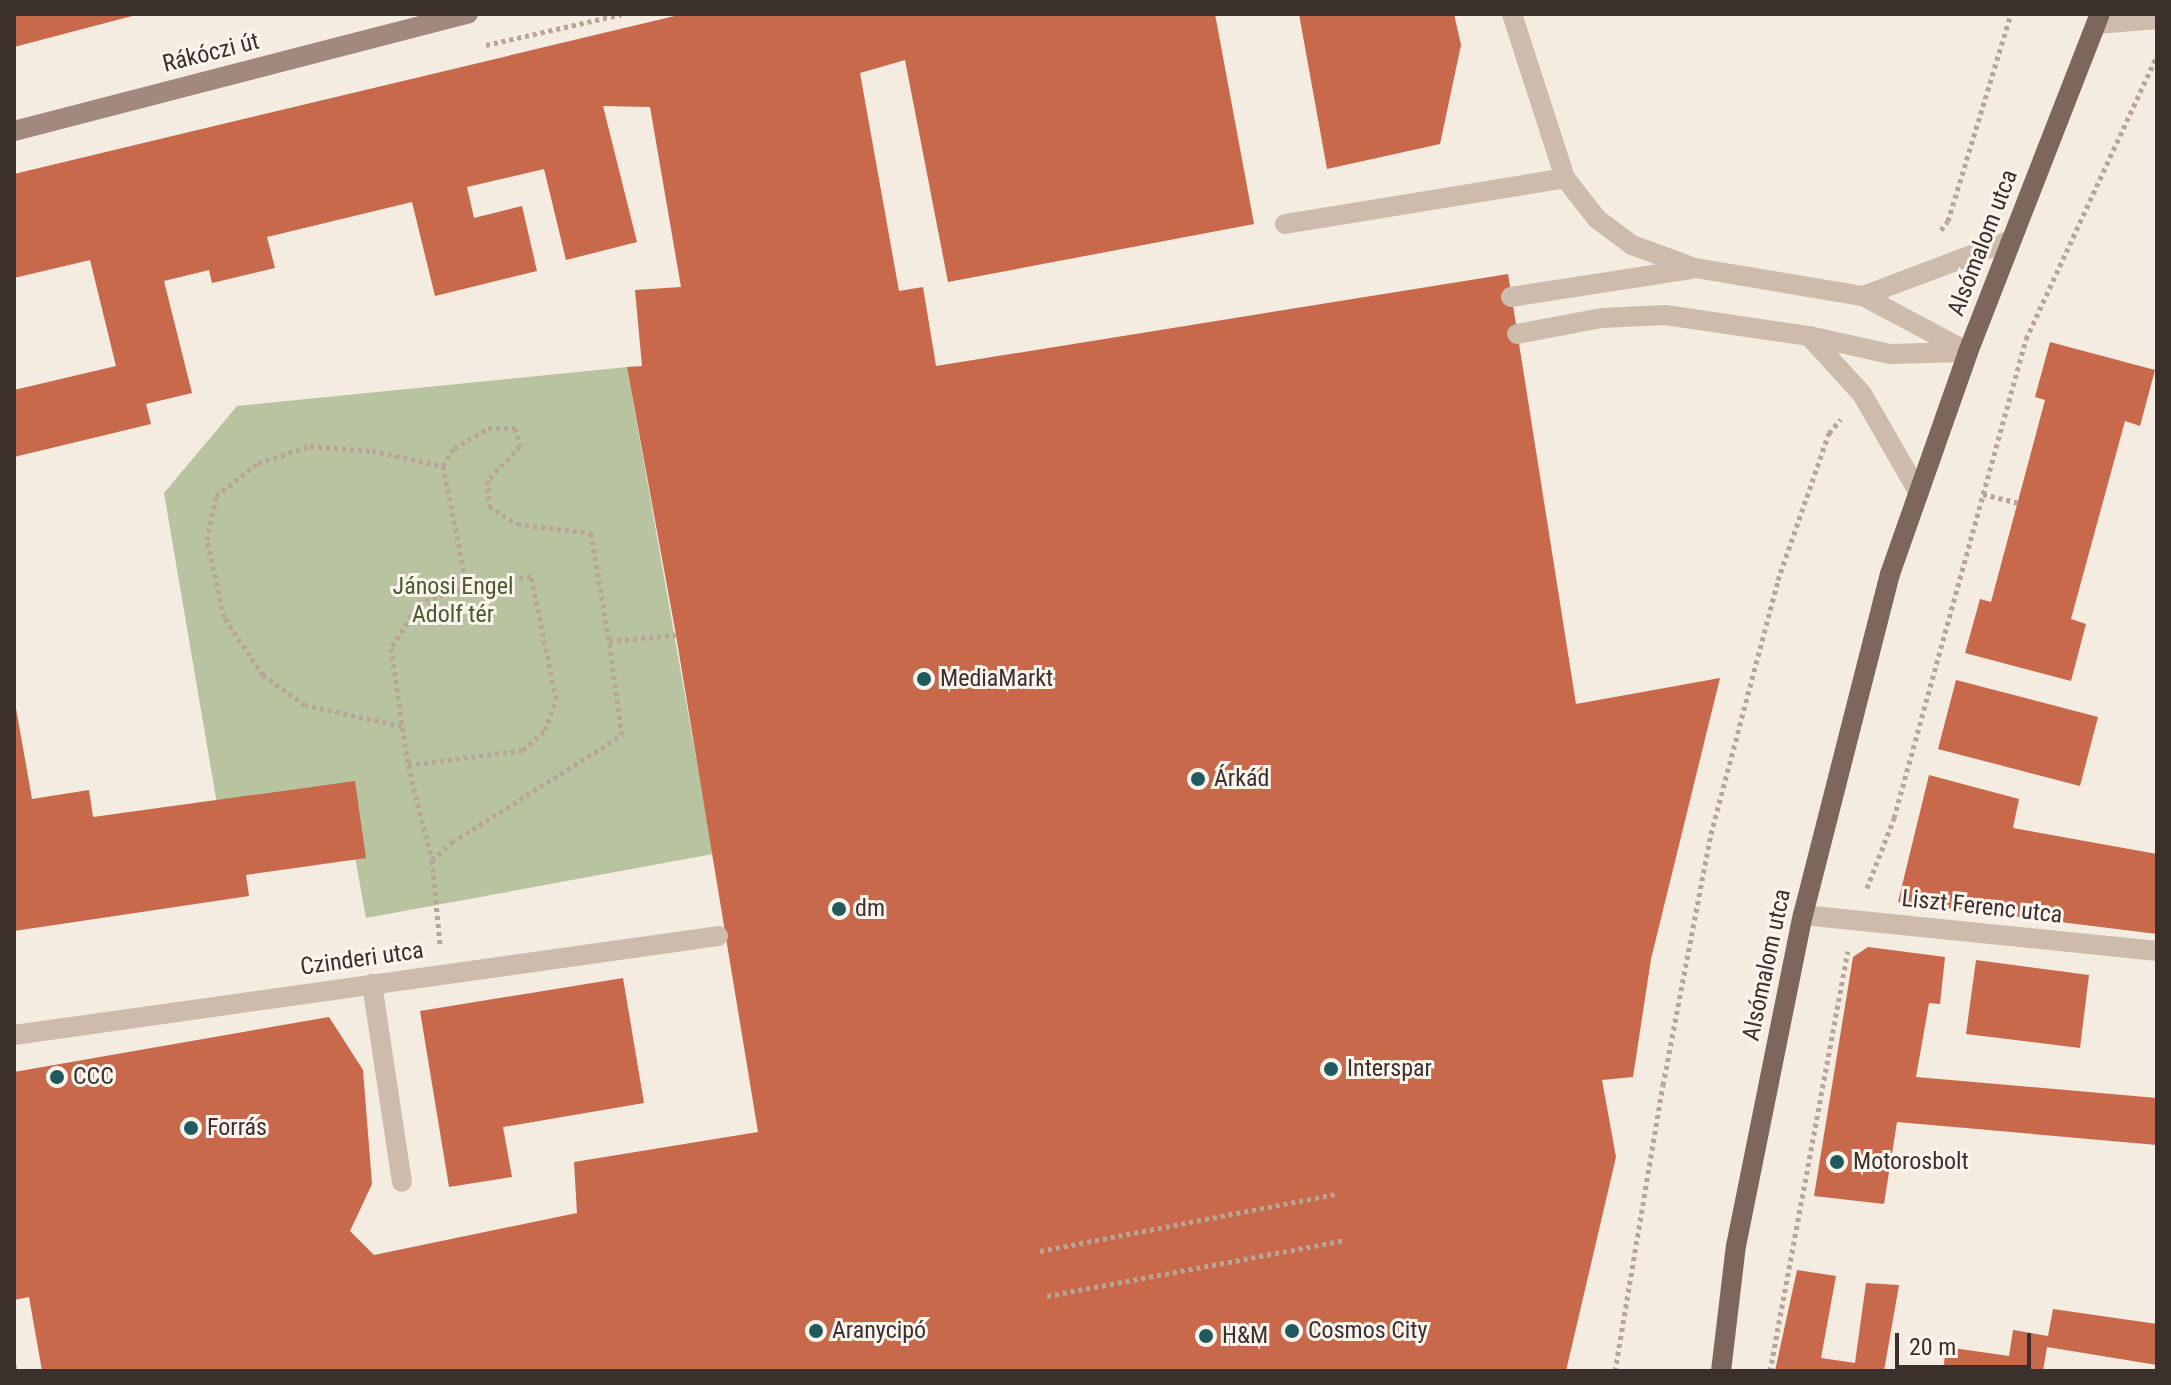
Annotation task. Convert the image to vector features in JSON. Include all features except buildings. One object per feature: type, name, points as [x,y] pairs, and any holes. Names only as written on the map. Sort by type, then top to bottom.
[{"type":"main road","name":"Alsómalom utca","points":[[1721,1371],[1736,1246],[1803,915],[1890,574],[1968,352],[2099,19]]},
{"type":"street","name":"Rákóczi út","points":[[14,131],[468,14]]},
{"type":"street","points":[[1512,14],[1565,178],[1597,219],[1632,245],[1695,268],[1863,296],[1968,352]]},
{"type":"street","points":[[2099,19],[2157,19]]},
{"type":"street","points":[[1285,224],[1565,178]]},
{"type":"street","points":[[1863,296],[2011,240]]},
{"type":"street","points":[[1511,297],[1695,268]]},
{"type":"street","points":[[1517,334],[1602,318],[1665,315],[1809,336],[1890,354],[1968,352]]},
{"type":"street","points":[[1809,336],[1862,394],[1919,493]]},
{"type":"street","name":"Liszt Ferenc utca","points":[[1803,915],[2157,951]]},
{"type":"street","name":"Czinderi utca","points":[[14,1035],[718,936]]},
{"type":"street","points":[[372,984],[402,1182]]},
{"type":"path","points":[[1925,272],[1928,245],[1948,221],[2011,14]]},
{"type":"path","points":[[1770,1371],[1854,921],[1894,818],[2026,339],[2157,55]]},
{"type":"path","points":[[1615,1371],[1663,1085],[1711,834],[1778,580],[1829,433],[1862,394]]},
{"type":"path","points":[[432,860],[452,842],[622,735],[591,533],[517,524],[489,506],[488,480],[520,446],[515,428],[488,428],[454,448],[443,466],[467,587]]},
{"type":"path","points":[[402,726],[305,705],[263,675],[224,617],[207,540],[216,496],[258,463],[297,450],[310,446],[372,451],[443,466]]},
{"type":"path","points":[[1983,494],[2018,503]]},
{"type":"path","points":[[408,765],[523,750],[545,730],[556,699],[531,576],[467,587],[420,602],[391,648],[408,765],[432,860],[443,973]]},
{"type":"path","points":[[609,641],[676,635]]},
{"type":"path","points":[[1040,1251],[1337,1194]]},
{"type":"path","points":[[1047,1296],[1345,1240]]},
{"type":"path","points":[[14,1365],[15,1371]]},
{"type":"green space","name":"Jánosi Engel Adolf tér","points":[[627,367],[713,854],[366,918],[342,785],[217,804],[164,493],[237,406]]},
{"type":"place","name":"MediaMarkt","points":[[924,679]]},
{"type":"place","name":"Árkád","points":[[1198,779]]},
{"type":"place","name":"dm","points":[[839,909]]},
{"type":"place","name":"Interspar","points":[[1331,1069]]},
{"type":"place","name":"CCC","points":[[57,1077]]},
{"type":"place","name":"Forrás","points":[[191,1128]]},
{"type":"place","name":"Motorosbolt","points":[[1837,1162]]},
{"type":"place","name":"Aranycipó","points":[[816,1331]]},
{"type":"place","name":"Cosmos City","points":[[1292,1331]]},
{"type":"place","name":"H&M","points":[[1206,1336]]}]
